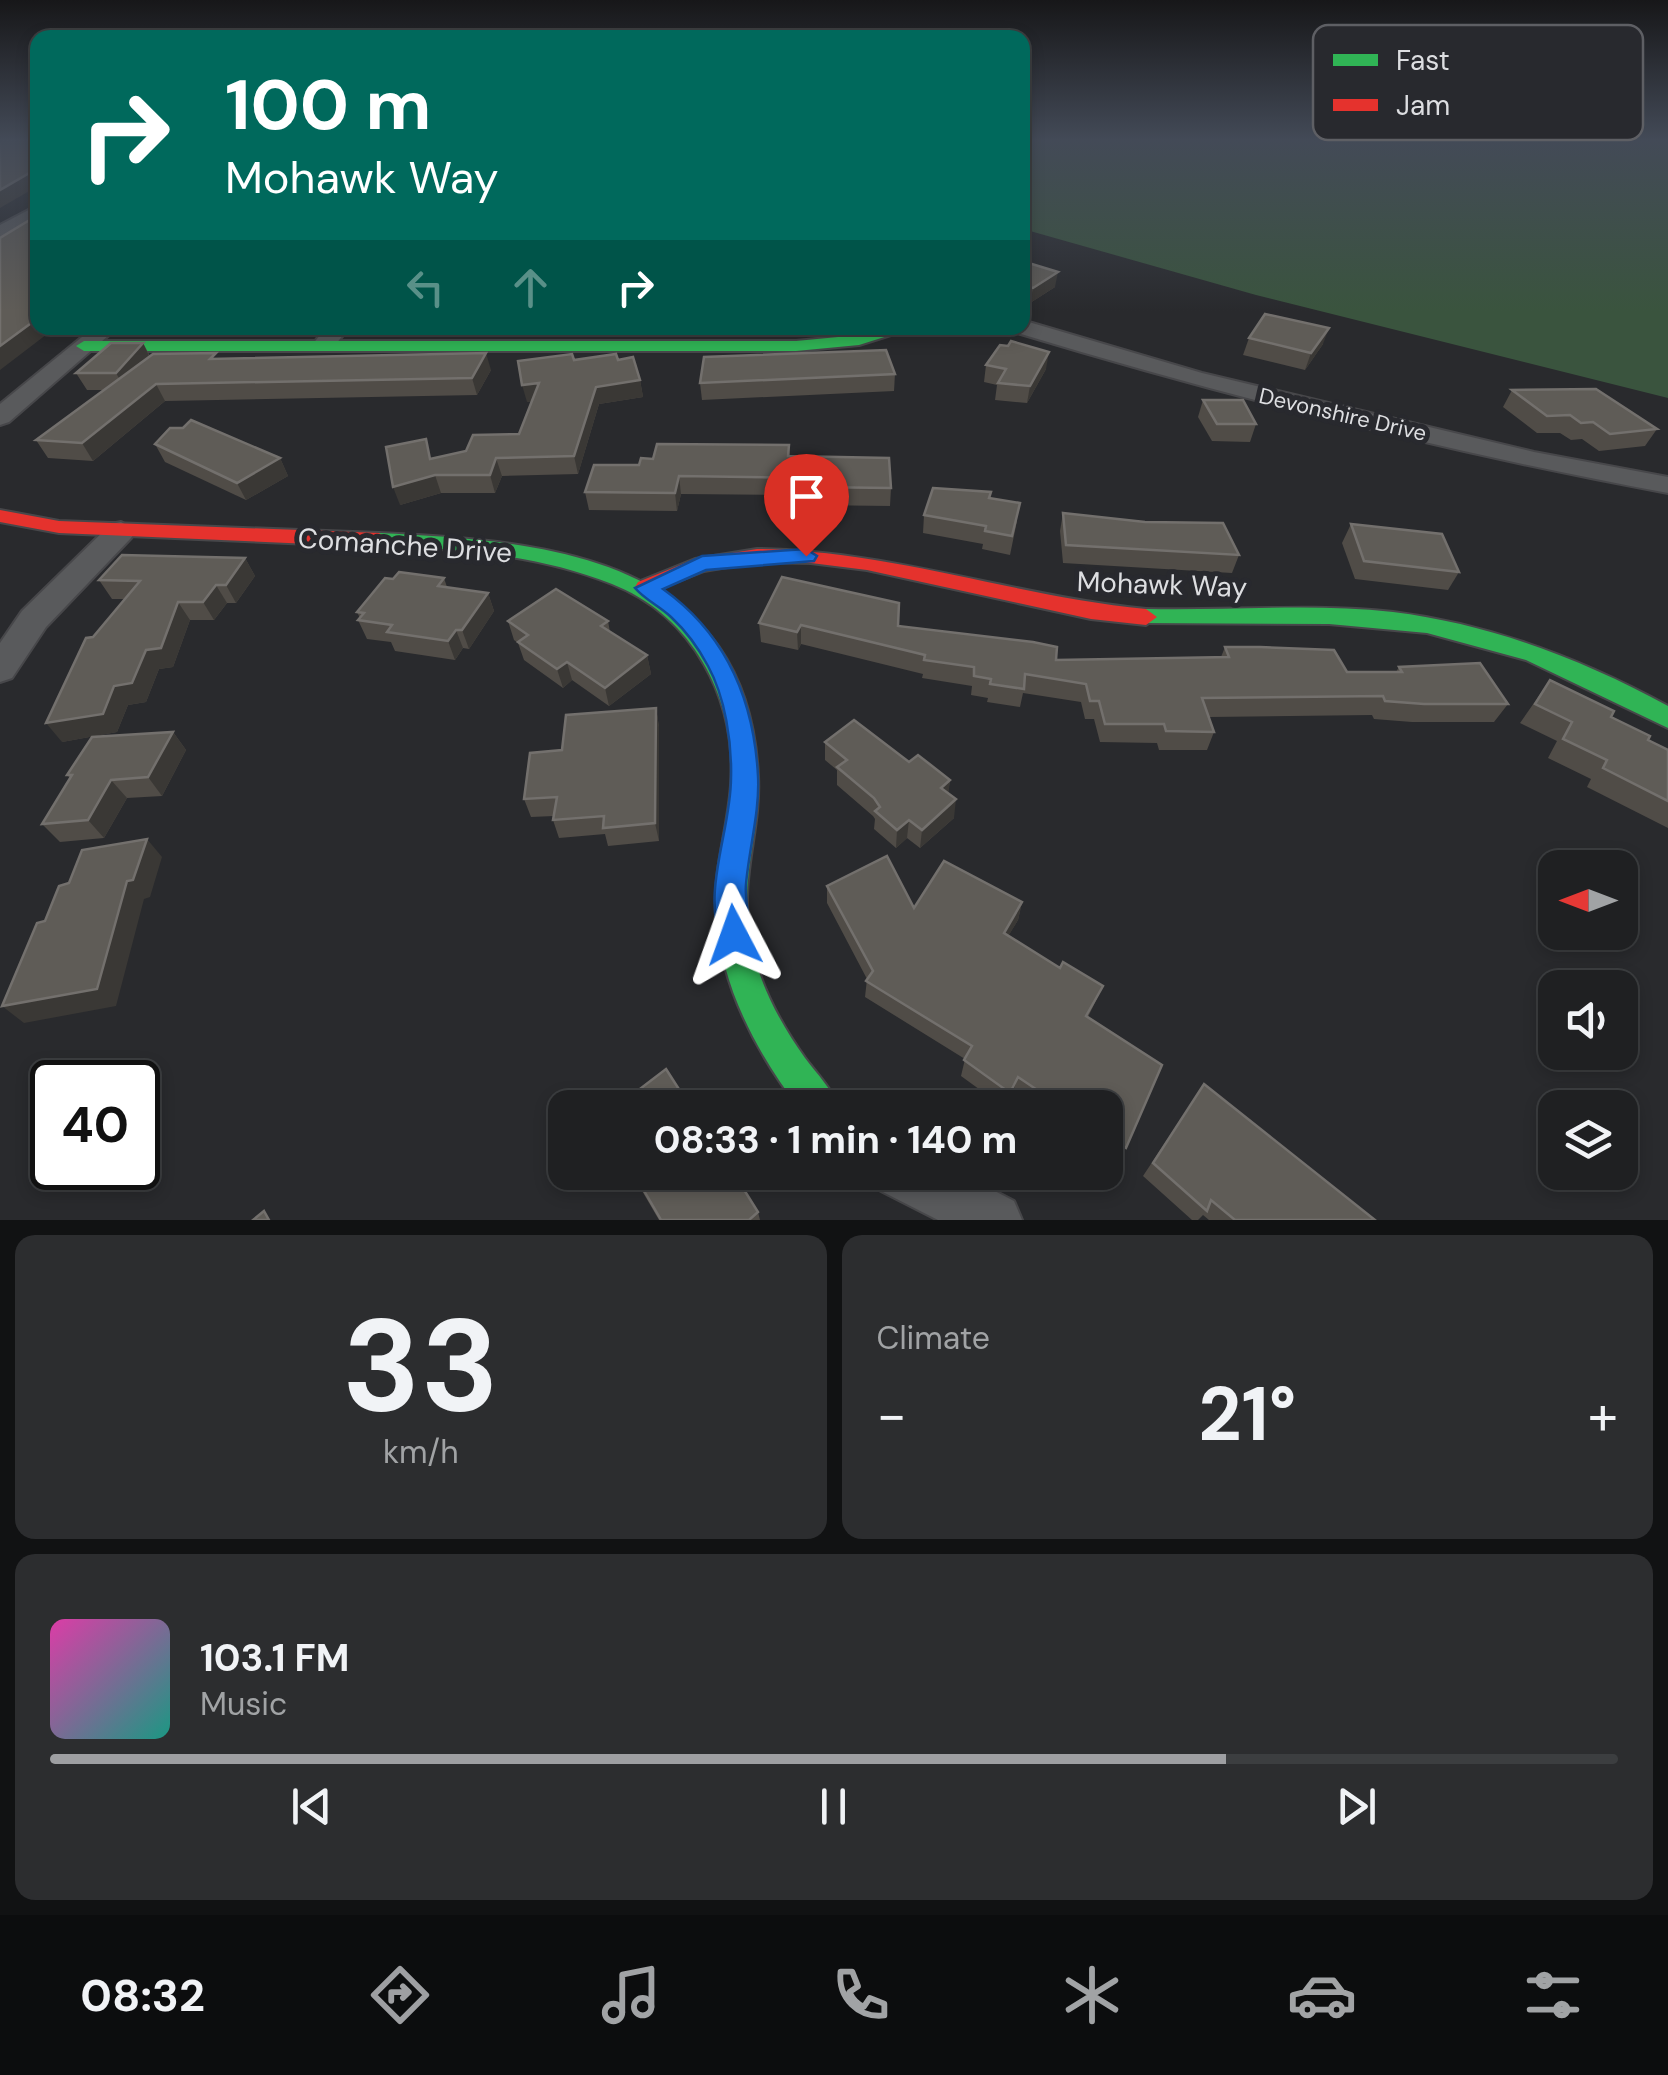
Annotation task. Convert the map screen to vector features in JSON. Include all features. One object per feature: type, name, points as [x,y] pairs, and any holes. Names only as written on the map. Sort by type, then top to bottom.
[{"type":"street","points":[[0,233],[30,215]]},
{"type":"street","name":"Devonshire Drive","points":[[1030,329],[1195,379],[1534,460],[1668,486]]},
{"type":"street","points":[[0,418],[97,335]]},
{"type":"street","points":[[322,346],[332,335]]},
{"type":"street","points":[[84,346],[796,346],[878,335]]},
{"type":"street","name":"Comanche Drive","points":[[0,516],[38,526],[458,544],[576,562],[646,588],[679,611],[719,664],[735,702],[745,778],[730,890],[734,935],[748,989],[770,1038],[809,1090]]},
{"type":"street","points":[[0,670],[34,619],[121,531]]},
{"type":"street","name":"Mohawk Way","points":[[646,588],[702,563],[788,555],[837,560],[1012,601],[1092,614],[1402,621],[1531,652],[1609,685],[1668,718]]},
{"type":"street","points":[[936,1190],[995,1220]]},
{"type":"green space","points":[[1030,197],[1668,197],[1668,398],[1256,295],[1030,231]]},
{"type":"building","points":[[30,220],[30,324],[0,346],[0,238]]},
{"type":"building","points":[[1030,263],[1058,272],[1033,288]]},
{"type":"building","points":[[1265,314],[1329,328],[1311,353],[1249,338]]},
{"type":"building","points":[[1011,341],[1049,352],[1030,386],[998,383],[1006,369],[986,365],[1000,345],[1008,346]]},
{"type":"building","points":[[111,343],[143,343],[116,373],[76,373]]},
{"type":"building","points":[[886,350],[895,374],[700,383],[704,357]]},
{"type":"building","points":[[216,353],[210,359],[486,353],[472,378],[156,384],[82,443],[36,440],[153,354]]},
{"type":"building","points":[[572,354],[574,360],[616,354],[618,360],[633,357],[640,380],[596,387],[574,456],[496,458],[490,475],[435,475],[393,487],[386,447],[426,439],[430,459],[466,451],[473,435],[519,434],[539,383],[522,385],[518,361]]},
{"type":"building","points":[[1596,389],[1657,429],[1610,434],[1593,422],[1581,423],[1570,415],[1547,416],[1512,390]]},
{"type":"building","points":[[1203,400],[1243,400],[1256,424],[1217,424]]},
{"type":"building","points":[[191,420],[280,458],[237,483],[155,444],[170,428],[183,428]]},
{"type":"building","points":[[657,444],[789,445],[788,456],[889,458],[891,488],[810,487],[810,478],[679,476],[675,493],[585,492],[594,465],[639,465],[641,458],[653,459]]},
{"type":"building","points":[[933,488],[991,492],[989,498],[1020,503],[1012,536],[985,531],[986,526],[924,515]]},
{"type":"building","points":[[1063,513],[1145,522],[1223,523],[1239,555],[1066,545]]},
{"type":"building","points":[[1351,524],[1442,534],[1459,572],[1364,561]]},
{"type":"building","points":[[122,555],[245,558],[226,585],[216,585],[203,602],[178,602],[161,648],[146,650],[132,683],[114,686],[103,714],[46,723],[86,638],[93,637],[140,581],[99,580]]},
{"type":"building","points":[[399,572],[444,578],[438,586],[488,593],[462,630],[456,630],[448,641],[387,632],[392,625],[358,620],[364,613],[357,612],[385,578],[393,579]]},
{"type":"building","points":[[782,577],[899,603],[898,626],[1057,647],[1056,660],[1229,657],[1225,647],[1260,647],[1334,650],[1347,672],[1402,672],[1399,667],[1480,663],[1508,704],[1424,704],[1385,701],[1383,696],[1202,698],[1214,732],[1166,731],[1164,724],[1105,724],[1099,701],[1090,701],[1086,684],[1025,674],[1024,689],[990,684],[991,679],[974,676],[974,667],[924,660],[925,655],[801,625],[797,632],[759,623]]},
{"type":"building","points":[[556,589],[608,621],[601,626],[647,655],[605,688],[567,662],[557,669],[518,642],[528,635],[508,621]]},
{"type":"building","points":[[1550,680],[1614,711],[1611,717],[1650,736],[1648,740],[1668,750],[1668,801],[1603,768],[1607,760],[1563,739],[1572,722],[1535,704]]},
{"type":"building","points":[[656,708],[655,823],[603,828],[604,816],[553,820],[557,797],[524,799],[530,753],[562,750],[566,715]]},
{"type":"building","points":[[854,720],[909,762],[918,755],[950,780],[941,788],[956,799],[922,830],[909,820],[897,830],[875,811],[880,807],[874,798],[837,767],[847,760],[825,742]]},
{"type":"building","points":[[173,732],[148,777],[111,780],[88,820],[42,824],[92,737]]},
{"type":"building","points":[[147,839],[133,880],[127,881],[97,989],[2,1006],[37,923],[45,921],[59,886],[69,883],[82,850]]},
{"type":"building","points":[[887,856],[914,908],[944,861],[1022,902],[1004,933],[1060,968],[1063,962],[1103,986],[1086,1016],[1162,1065],[1126,1148],[1123,1090],[1037,1090],[1018,1077],[1012,1090],[1006,1090],[964,1060],[972,1046],[866,981],[873,971],[827,886]]},
{"type":"building","points":[[666,1069],[679,1090],[639,1090]]},
{"type":"building","points":[[1204,1084],[1375,1220],[1235,1220],[1211,1200],[1207,1211],[1153,1163]]},
{"type":"building","points":[[644,1190],[744,1190],[758,1212],[749,1220],[661,1220]]},
{"type":"building","points":[[264,1211],[269,1220],[253,1220]]},
{"type":"traffic: fast","points":[[84,346],[796,346],[878,335]]},
{"type":"traffic: fast","points":[[379,540],[505,549],[566,561],[623,580],[672,609],[711,650],[736,704],[745,775],[731,880],[735,943],[754,1003],[808,1090]]},
{"type":"traffic: fast","points":[[1146,617],[1329,617],[1427,625],[1534,654],[1602,683],[1668,718]]},
{"type":"traffic: jam","points":[[0,516],[59,527],[379,540]]},
{"type":"traffic: jam","points":[[646,587],[703,564],[757,556],[811,556],[867,563],[1091,612],[1146,617]]},
{"type":"route","points":[[734,935],[730,890],[745,778],[735,702],[719,664],[700,636],[679,611],[646,588],[702,563],[806,556]]}]
